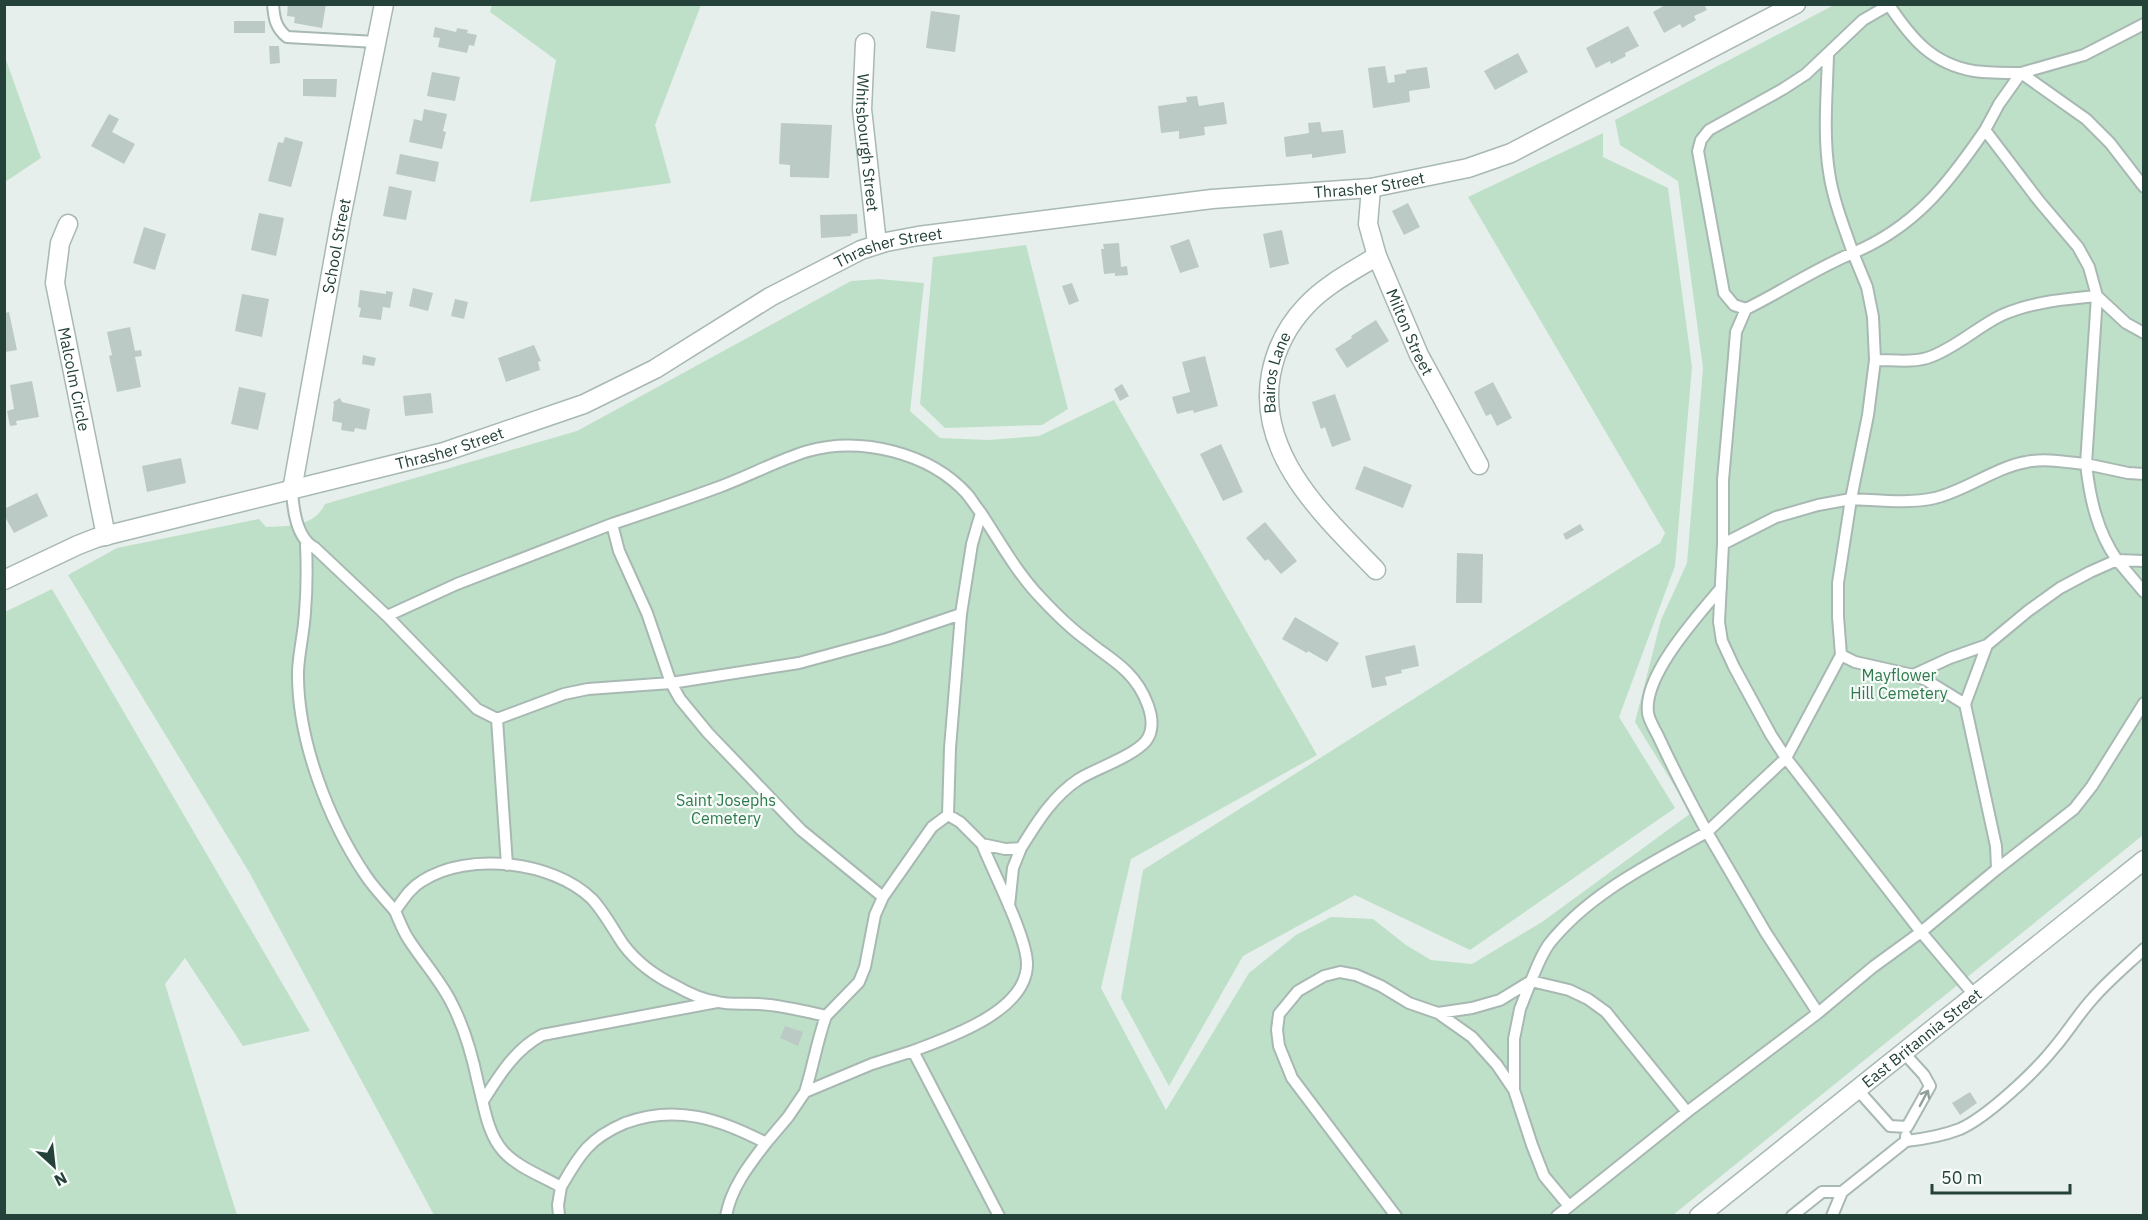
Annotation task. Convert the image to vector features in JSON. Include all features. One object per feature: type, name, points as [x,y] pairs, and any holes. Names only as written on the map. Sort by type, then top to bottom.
[{"type":"street","name":"School Street","points":[[292,490],[341,218],[384,4]]},
{"type":"street","name":"Thrasher Street","points":[[4,580],[78,545],[106,536],[444,452],[584,404],[655,369],[770,297],[877,244],[918,236],[1212,199],[1371,188],[1468,168],[1511,153],[1796,4]]},
{"type":"street","name":"Whitsbourgh Street","points":[[865,43],[862,109],[877,244]]},
{"type":"street","name":"Milton Street","points":[[1371,188],[1368,224],[1377,256],[1419,355],[1479,465]]},
{"type":"street","name":"Malcolm Circle","points":[[68,224],[60,243],[55,283],[106,536]]},
{"type":"street","name":"Bairos Lane","points":[[1376,570],[1334,526],[1298,480],[1278,445],[1268,405],[1272,367],[1290,326],[1317,296],[1377,256]]},
{"type":"street","name":"East Britannia Street","points":[[1699,1215],[2144,860]]},
{"type":"lane","points":[[273,4],[274,19],[279,30],[287,38],[376,42]]},
{"type":"lane","points":[[1746,309],[1734,305],[1724,293],[1698,151],[1701,140],[1709,130],[1806,74],[1863,21],[1889,4],[1914,41],[1951,64],[1975,71],[2021,73],[2084,55],[2144,24]]},
{"type":"lane","points":[[1514,1090],[1514,1039],[1520,1009],[1549,945],[1581,911],[1612,887],[1707,832],[1786,758],[1841,655],[1838,583],[1851,499],[1868,415],[1875,360],[1873,317],[1867,287],[1837,207],[1828,172],[1826,103],[1828,55]]},
{"type":"lane","points":[[1975,996],[1921,932],[1786,758],[1753,702],[1722,641],[1719,622],[1723,544],[1723,480],[1736,332],[1746,309],[1770,298],[1830,262],[1874,244],[1913,218],[1939,191],[1985,130],[1999,104],[2021,73]]},
{"type":"lane","points":[[2021,73],[2086,119],[2110,143],[2144,187]]},
{"type":"lane","points":[[1985,130],[2078,248],[2089,267],[2097,296],[2086,464],[2089,495],[2097,524],[2108,548],[2144,592]]},
{"type":"lane","points":[[1875,360],[1903,361],[1929,357],[2013,311],[2038,303],[2097,296],[2126,323],[2144,333]]},
{"type":"lane","points":[[387,616],[457,584],[807,452],[845,446],[871,447],[898,453],[922,463],[949,478],[968,495],[1027,583],[1043,601],[1087,641],[1112,658],[1129,674],[1146,701],[1152,717],[1151,730],[1145,742],[1065,789],[1037,821],[1021,848],[1013,868],[1009,908]]},
{"type":"lane","points":[[1723,544],[1776,517],[1807,507],[1851,499],[1902,501],[1932,498],[1955,492],[2006,468],[2026,462],[2056,460],[2144,474]]},
{"type":"lane","points":[[292,490],[293,510],[306,544],[305,614],[298,671],[300,703],[305,733],[325,796],[338,827],[366,877],[395,911],[408,938],[450,999],[467,1041],[488,1125],[502,1151],[517,1163],[561,1187]]},
{"type":"lane","points":[[948,814],[955,681],[962,614],[972,544],[981,513]]},
{"type":"lane","points":[[612,524],[619,551],[647,613],[671,683],[680,699],[708,733],[801,830],[883,897]]},
{"type":"lane","points":[[306,544],[315,548],[387,616],[477,709],[497,719],[564,694],[588,689],[671,683],[810,660],[887,639],[962,614]]},
{"type":"lane","points":[[1913,675],[1950,658],[1987,645],[2028,610],[2060,588],[2090,572],[2117,561],[2144,561]]},
{"type":"lane","points":[[1721,588],[1669,653],[1649,699],[1648,714],[1677,778],[1707,832],[1766,933],[1818,1013]]},
{"type":"lane","points":[[1987,645],[1965,704],[1996,846],[1997,869]]},
{"type":"lane","points":[[1841,655],[1855,662],[1926,680],[1965,704]]},
{"type":"lane","points":[[1557,1215],[1687,1112],[1818,1013],[2074,809],[2092,786],[2144,703]]},
{"type":"lane","points":[[497,719],[507,865]]},
{"type":"lane","points":[[805,1092],[872,1064],[946,1038],[991,1015],[1006,1005],[1017,993],[1026,977],[1027,962],[1022,941],[982,844],[960,822],[948,814]]},
{"type":"lane","points":[[726,1215],[737,1185],[748,1166],[805,1092],[826,1016],[859,982],[865,967],[875,915],[883,897],[932,826],[948,814]]},
{"type":"lane","points":[[982,844],[1005,849],[1021,848]]},
{"type":"lane","points":[[395,911],[408,893],[420,882],[446,869],[484,862],[538,870],[581,890],[593,901],[638,961],[655,975],[687,992],[717,1002]]},
{"type":"lane","points":[[1832,1215],[1842,1192],[1906,1141],[1935,1137],[1961,1128],[1988,1111],[2037,1067],[2055,1048],[2096,994],[2144,949]]},
{"type":"lane","points":[[1396,1215],[1292,1078],[1279,1046],[1277,1030],[1279,1014],[1298,991],[1324,976],[1340,972],[1356,975],[1381,986],[1409,1003],[1438,1013],[1472,1037],[1497,1065],[1514,1090],[1544,1176],[1569,1206]]},
{"type":"lane","points":[[1438,1013],[1473,1008],[1500,1000],[1531,981],[1569,990],[1588,999],[1606,1012],[1687,1112]]},
{"type":"lane","points":[[483,1101],[508,1062],[530,1042],[542,1035],[717,1002],[760,1004],[826,1016]]},
{"type":"lane","points":[[913,1051],[999,1215]]},
{"type":"lane","points":[[1904,1053],[1924,1075],[1930,1086],[1907,1127],[1906,1141]]},
{"type":"lane","points":[[1857,1089],[1890,1126],[1907,1127]]},
{"type":"lane","points":[[559,1215],[561,1187],[587,1147],[617,1126],[648,1115],[687,1114],[743,1131],[766,1143]]},
{"type":"lane","points":[[1792,1215],[1822,1192],[1842,1192]]},
{"type":"green space","points":[[492,4],[701,5],[655,125],[671,183],[530,202],[556,60],[490,12]]},
{"type":"green space","points":[[1834,5],[2143,5],[2143,835],[1673,1215],[434,1215],[249,872],[68,575],[117,548],[259,519],[266,527],[300,524],[314,517],[325,504],[577,431],[851,281],[879,279],[924,283],[910,411],[940,438],[988,440],[1039,436],[1114,400],[1317,755],[1131,859],[1101,988],[1166,1110],[1249,973],[1296,935],[1331,917],[1373,919],[1406,945],[1431,960],[1472,964],[1542,922],[1691,813],[1635,722],[1661,620],[1687,563],[1703,368],[1678,181],[1620,145],[1615,120]]},
{"type":"green space","points":[[5,57],[41,158],[4,182]]},
{"type":"green space","points":[[1603,133],[1603,157],[1668,188],[1692,367],[1675,566],[1619,717],[1675,808],[1470,950],[1355,895],[1243,956],[1169,1086],[1121,998],[1143,870],[1660,543],[1665,533],[1468,197]]},
{"type":"green space","points":[[1026,245],[1068,409],[1042,425],[945,428],[920,404],[933,257]]},
{"type":"green space","points":[[52,589],[310,1031],[243,1046],[185,958],[165,984],[237,1215],[5,1215],[5,612]]},
{"type":"building","points":[[288,4],[326,4],[322,28],[294,23],[295,17],[287,16]]},
{"type":"building","points":[[1667,4],[1704,4],[1707,10],[1694,16],[1696,20],[1682,28],[1680,24],[1664,33],[1653,12]]},
{"type":"building","points":[[931,11],[960,15],[955,52],[926,48]]},
{"type":"building","points":[[234,21],[265,21],[265,33],[234,33]]},
{"type":"building","points":[[1628,26],[1639,46],[1611,64],[1610,61],[1596,68],[1586,48]]},
{"type":"building","points":[[435,27],[456,32],[457,28],[468,30],[467,33],[477,35],[474,46],[469,45],[467,53],[438,47],[440,38],[433,37]]},
{"type":"building","points":[[269,46],[279,46],[280,63],[270,64]]},
{"type":"building","points":[[1518,53],[1528,72],[1495,90],[1484,71]]},
{"type":"building","points":[[1385,66],[1388,83],[1395,82],[1394,75],[1406,73],[1406,70],[1427,67],[1430,88],[1409,91],[1410,102],[1373,108],[1368,68]]},
{"type":"building","points":[[432,72],[460,77],[455,101],[427,96]]},
{"type":"building","points":[[303,79],[337,79],[336,97],[303,96]]},
{"type":"building","points":[[1197,96],[1199,106],[1224,102],[1227,124],[1204,127],[1205,135],[1179,139],[1179,131],[1161,133],[1158,106],[1187,102],[1186,97]]},
{"type":"building","points":[[424,109],[447,114],[442,149],[409,142],[414,119],[422,121]]},
{"type":"building","points":[[109,114],[119,119],[112,132],[135,144],[124,164],[91,146]]},
{"type":"building","points":[[1320,122],[1322,132],[1343,130],[1346,153],[1312,158],[1312,154],[1286,157],[1284,137],[1309,133],[1308,123]]},
{"type":"building","points":[[781,123],[832,125],[829,178],[790,177],[790,165],[779,164]]},
{"type":"building","points":[[285,137],[303,142],[291,187],[268,181],[278,142],[283,143]]},
{"type":"building","points":[[400,154],[439,162],[435,182],[396,174]]},
{"type":"building","points":[[389,186],[412,191],[406,220],[383,216]]},
{"type":"building","points":[[1408,203],[1420,227],[1404,235],[1392,211]]},
{"type":"building","points":[[259,213],[284,218],[276,256],[251,250]]},
{"type":"building","points":[[857,214],[858,233],[851,234],[851,236],[821,238],[820,215]]},
{"type":"building","points":[[144,227],[166,234],[155,270],[133,263]]},
{"type":"building","points":[[1282,230],[1289,264],[1270,268],[1263,234]]},
{"type":"building","points":[[1189,239],[1199,267],[1180,273],[1170,246]]},
{"type":"building","points":[[1119,243],[1121,267],[1127,266],[1128,275],[1104,274],[1101,249],[1104,249],[1103,244]]},
{"type":"building","points":[[1072,283],[1079,301],[1069,305],[1062,286]]},
{"type":"building","points":[[413,288],[433,293],[428,311],[409,306]]},
{"type":"building","points":[[360,290],[386,294],[386,291],[393,292],[390,308],[383,307],[381,320],[359,317]]},
{"type":"building","points":[[242,294],[269,299],[262,337],[235,331]]},
{"type":"building","points":[[455,299],[468,302],[464,319],[451,316]]},
{"type":"building","points":[[9,312],[17,350],[5,352],[5,313]]},
{"type":"building","points":[[1376,320],[1389,341],[1347,368],[1335,349]]},
{"type":"building","points":[[130,327],[135,351],[141,350],[142,356],[135,357],[141,387],[117,392],[109,356],[112,355],[107,332]]},
{"type":"building","points":[[534,345],[541,361],[538,362],[540,370],[506,382],[498,358]]},
{"type":"building","points":[[363,355],[376,358],[374,366],[362,364]]},
{"type":"building","points":[[1205,356],[1218,406],[1194,413],[1193,410],[1177,414],[1172,397],[1190,392],[1182,362]]},
{"type":"building","points":[[32,381],[39,417],[16,421],[17,425],[10,426],[7,411],[14,409],[10,385]]},
{"type":"building","points":[[1493,382],[1512,418],[1497,426],[1491,414],[1486,416],[1474,392]]},
{"type":"building","points":[[1122,384],[1129,396],[1120,401],[1114,389]]},
{"type":"building","points":[[239,387],[266,393],[258,430],[231,424]]},
{"type":"building","points":[[431,393],[433,413],[405,416],[403,396]]},
{"type":"building","points":[[1335,394],[1351,440],[1332,447],[1325,427],[1321,429],[1312,402]]},
{"type":"building","points":[[340,398],[342,402],[370,409],[366,430],[355,428],[354,432],[341,430],[342,423],[332,421],[333,402]]},
{"type":"building","points":[[1221,444],[1243,492],[1223,501],[1200,454]]},
{"type":"building","points":[[181,458],[186,483],[147,492],[142,466]]},
{"type":"building","points":[[1364,466],[1412,485],[1403,508],[1355,489]]},
{"type":"building","points":[[37,493],[48,516],[14,533],[4,515],[4,509]]},
{"type":"building","points":[[1265,522],[1297,561],[1281,574],[1268,559],[1265,561],[1246,538]]},
{"type":"building","points":[[1580,524],[1584,530],[1566,540],[1563,534]]},
{"type":"building","points":[[1457,553],[1483,554],[1482,603],[1456,603]]},
{"type":"building","points":[[1295,617],[1339,643],[1327,662],[1282,639]]},
{"type":"building","points":[[1415,645],[1419,666],[1385,677],[1387,685],[1372,688],[1365,656]]},
{"type":"building","points":[[785,1026],[803,1032],[798,1046],[780,1038]]},
{"type":"building","points":[[1970,1092],[1977,1103],[1960,1115],[1952,1103]]},
{"type":"park label","name":"Mayflower Hill Cemetery","points":[[1899,684]]},
{"type":"park label","name":"Saint Josephs Cemetery","points":[[726,809]]}]
